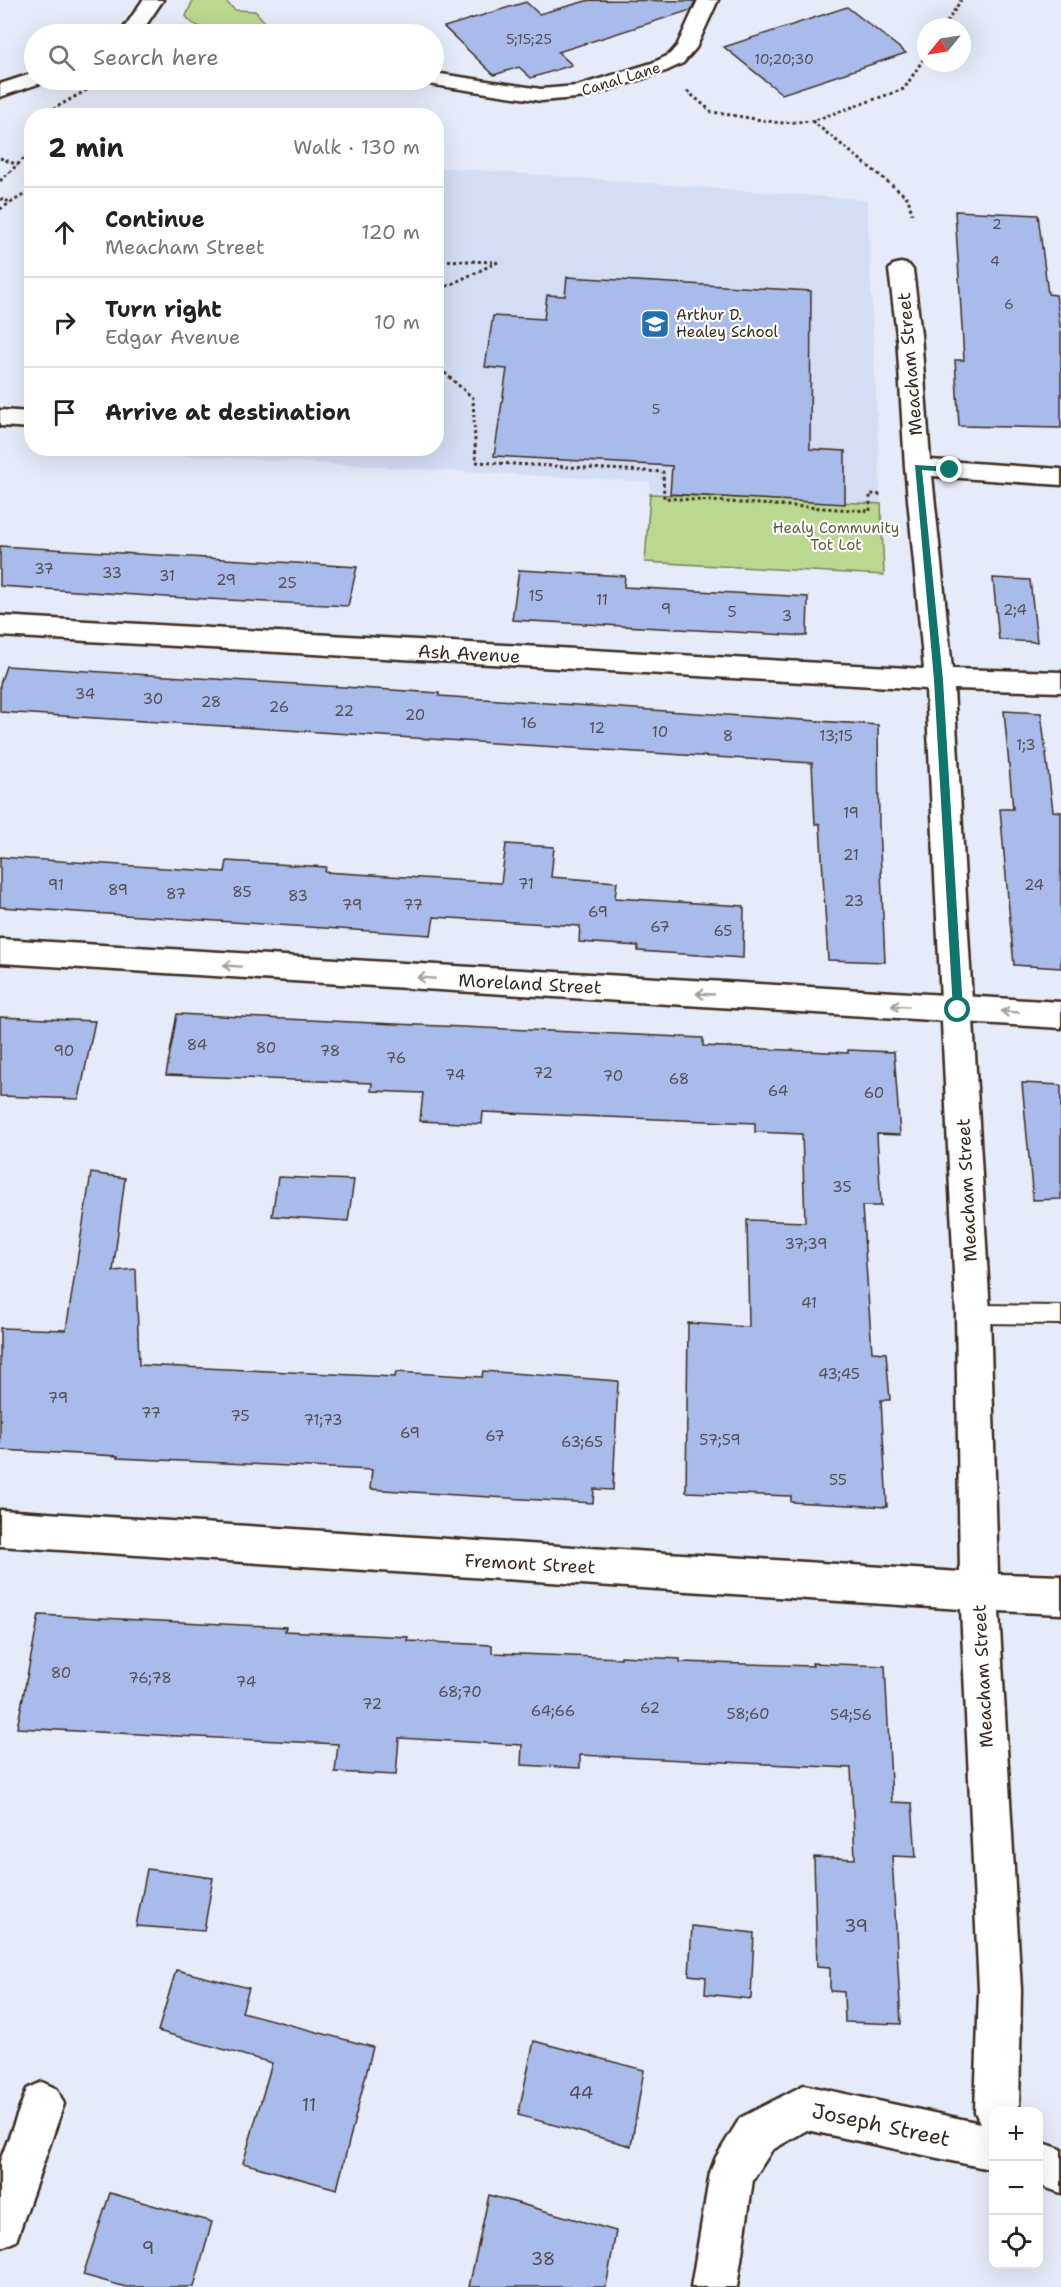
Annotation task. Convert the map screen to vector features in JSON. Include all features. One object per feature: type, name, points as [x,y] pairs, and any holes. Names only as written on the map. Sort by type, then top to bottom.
[{"type":"street","points":[[142,24],[153,0]]},
{"type":"street","name":"Canal Lane","points":[[444,81],[532,94],[572,93],[659,67],[676,59],[683,52],[708,0]]},
{"type":"street","points":[[0,91],[24,82]]},
{"type":"street","name":"Meacham Street","points":[[901,270],[909,334],[918,467],[939,680],[958,1010],[973,1314],[979,1592],[1000,1990],[997,2107]]},
{"type":"street","points":[[0,418],[24,420]]},
{"type":"street","points":[[918,467],[1061,477]]},
{"type":"street","name":"Ash Avenue","points":[[0,626],[939,680],[1061,682]]},
{"type":"street","name":"Moreland Street","points":[[0,951],[1061,1015]]},
{"type":"street","name":"Fremont Street","points":[[0,1528],[979,1592],[1061,1595]]},
{"type":"street","points":[[0,2225],[42,2104]]},
{"type":"street","name":"Joseph Street","points":[[714,2287],[732,2173],[756,2134],[804,2108],[989,2147]]},
{"type":"street","points":[[1043,2165],[1061,2171]]},
{"type":"lane","points":[[973,1314],[1061,1315]]},
{"type":"path","points":[[950,18],[961,0]]},
{"type":"path","points":[[659,67],[712,112],[780,123],[812,121],[904,89],[917,69]]},
{"type":"path","points":[[55,108],[87,90]]},
{"type":"path","points":[[812,121],[908,198],[912,214]]},
{"type":"path","points":[[0,158],[18,165]]},
{"type":"path","points":[[0,181],[24,159]]},
{"type":"path","points":[[0,208],[24,195]]},
{"type":"path","points":[[0,199],[11,202]]},
{"type":"path","points":[[444,260],[498,262],[444,288]]},
{"type":"path","points":[[444,371],[473,398],[476,462],[663,472],[664,498],[870,511],[870,494],[885,495]]},
{"type":"shaded area","name":"Arthur D. Healey School","points":[[444,168],[867,200],[884,575],[645,562],[650,482],[191,456],[444,456]]},
{"type":"green space","points":[[193,0],[224,0],[235,10],[255,11],[265,22],[259,24],[194,24],[186,16]]},
{"type":"green space","name":"Healy Community Tot Lot","points":[[650,494],[881,504],[884,575],[645,562]]},
{"type":"building","points":[[590,0],[695,1],[691,10],[558,52],[572,65],[531,78],[519,67],[494,75],[444,27],[526,2],[539,14]]},
{"type":"building","points":[[847,7],[906,53],[782,94],[724,47]]},
{"type":"building","points":[[955,211],[1038,215],[1048,294],[1056,295],[1061,332],[1061,428],[959,426],[955,360],[964,360]]},
{"type":"building","points":[[567,277],[811,291],[810,449],[845,451],[845,504],[670,494],[672,466],[494,456],[507,369],[485,367],[493,316],[544,319],[547,295],[565,296]]},
{"type":"building","points":[[0,546],[357,567],[348,606],[166,597],[0,586]]},
{"type":"building","points":[[519,570],[625,576],[624,587],[808,597],[807,636],[512,620]]},
{"type":"building","points":[[993,578],[1030,580],[1037,642],[999,640]]},
{"type":"building","points":[[6,666],[439,693],[439,696],[878,725],[879,826],[885,962],[828,960],[820,824],[815,824],[812,763],[0,712],[0,684]]},
{"type":"building","points":[[1004,711],[1041,713],[1053,811],[1061,812],[1061,968],[1014,965],[1000,809],[1013,809]]},
{"type":"building","points":[[506,844],[554,847],[551,877],[617,882],[615,898],[744,906],[743,958],[638,951],[638,946],[579,942],[580,926],[434,917],[431,935],[0,907],[0,857],[225,872],[227,861],[326,867],[325,872],[501,883]]},
{"type":"building","points":[[177,1014],[703,1038],[703,1046],[848,1053],[848,1050],[894,1052],[900,1135],[877,1134],[881,1206],[862,1206],[872,1352],[886,1353],[890,1400],[881,1400],[887,1507],[791,1502],[791,1496],[686,1492],[688,1323],[749,1327],[747,1220],[805,1222],[802,1134],[755,1132],[755,1123],[483,1112],[482,1124],[420,1121],[423,1093],[371,1091],[372,1083],[166,1075]]},
{"type":"building","points":[[0,1017],[95,1021],[79,1099],[0,1096]]},
{"type":"building","points":[[1022,1083],[1061,1085],[1061,1199],[1033,1200]]},
{"type":"building","points":[[91,1173],[125,1178],[113,1271],[136,1269],[139,1365],[395,1377],[396,1372],[482,1377],[483,1371],[618,1381],[613,1490],[594,1489],[593,1503],[456,1495],[370,1489],[372,1470],[0,1450],[0,1328],[66,1330]]},
{"type":"building","points":[[278,1177],[354,1180],[348,1221],[272,1216]]},
{"type":"building","points":[[39,1615],[286,1627],[285,1631],[408,1637],[407,1641],[492,1645],[492,1653],[621,1658],[621,1656],[680,1659],[680,1662],[885,1666],[892,1802],[912,1803],[916,1857],[892,1856],[901,2024],[845,2022],[844,1992],[830,1991],[830,1968],[817,1967],[814,1857],[855,1859],[851,1768],[580,1755],[580,1768],[521,1765],[522,1745],[399,1738],[396,1775],[335,1772],[338,1744],[17,1728]]},
{"type":"building","points":[[147,1869],[213,1878],[204,1931],[136,1926]]},
{"type":"building","points":[[692,1926],[754,1933],[751,1999],[705,1994],[706,1977],[689,1975]]},
{"type":"building","points":[[176,1970],[249,1988],[242,2012],[373,2047],[337,2189],[243,2163],[272,2063],[158,2031]]},
{"type":"building","points":[[534,2041],[644,2070],[631,2146],[518,2115]]},
{"type":"building","points":[[110,2193],[212,2222],[194,2287],[126,2287],[83,2275]]},
{"type":"building","points":[[489,2195],[616,2231],[606,2287],[469,2287]]},
{"type":"place","name":"Arthur D. Healey School","points":[[655,324]]},
{"type":"route","points":[[950,470],[918,467],[939,680],[958,1010]]}]
